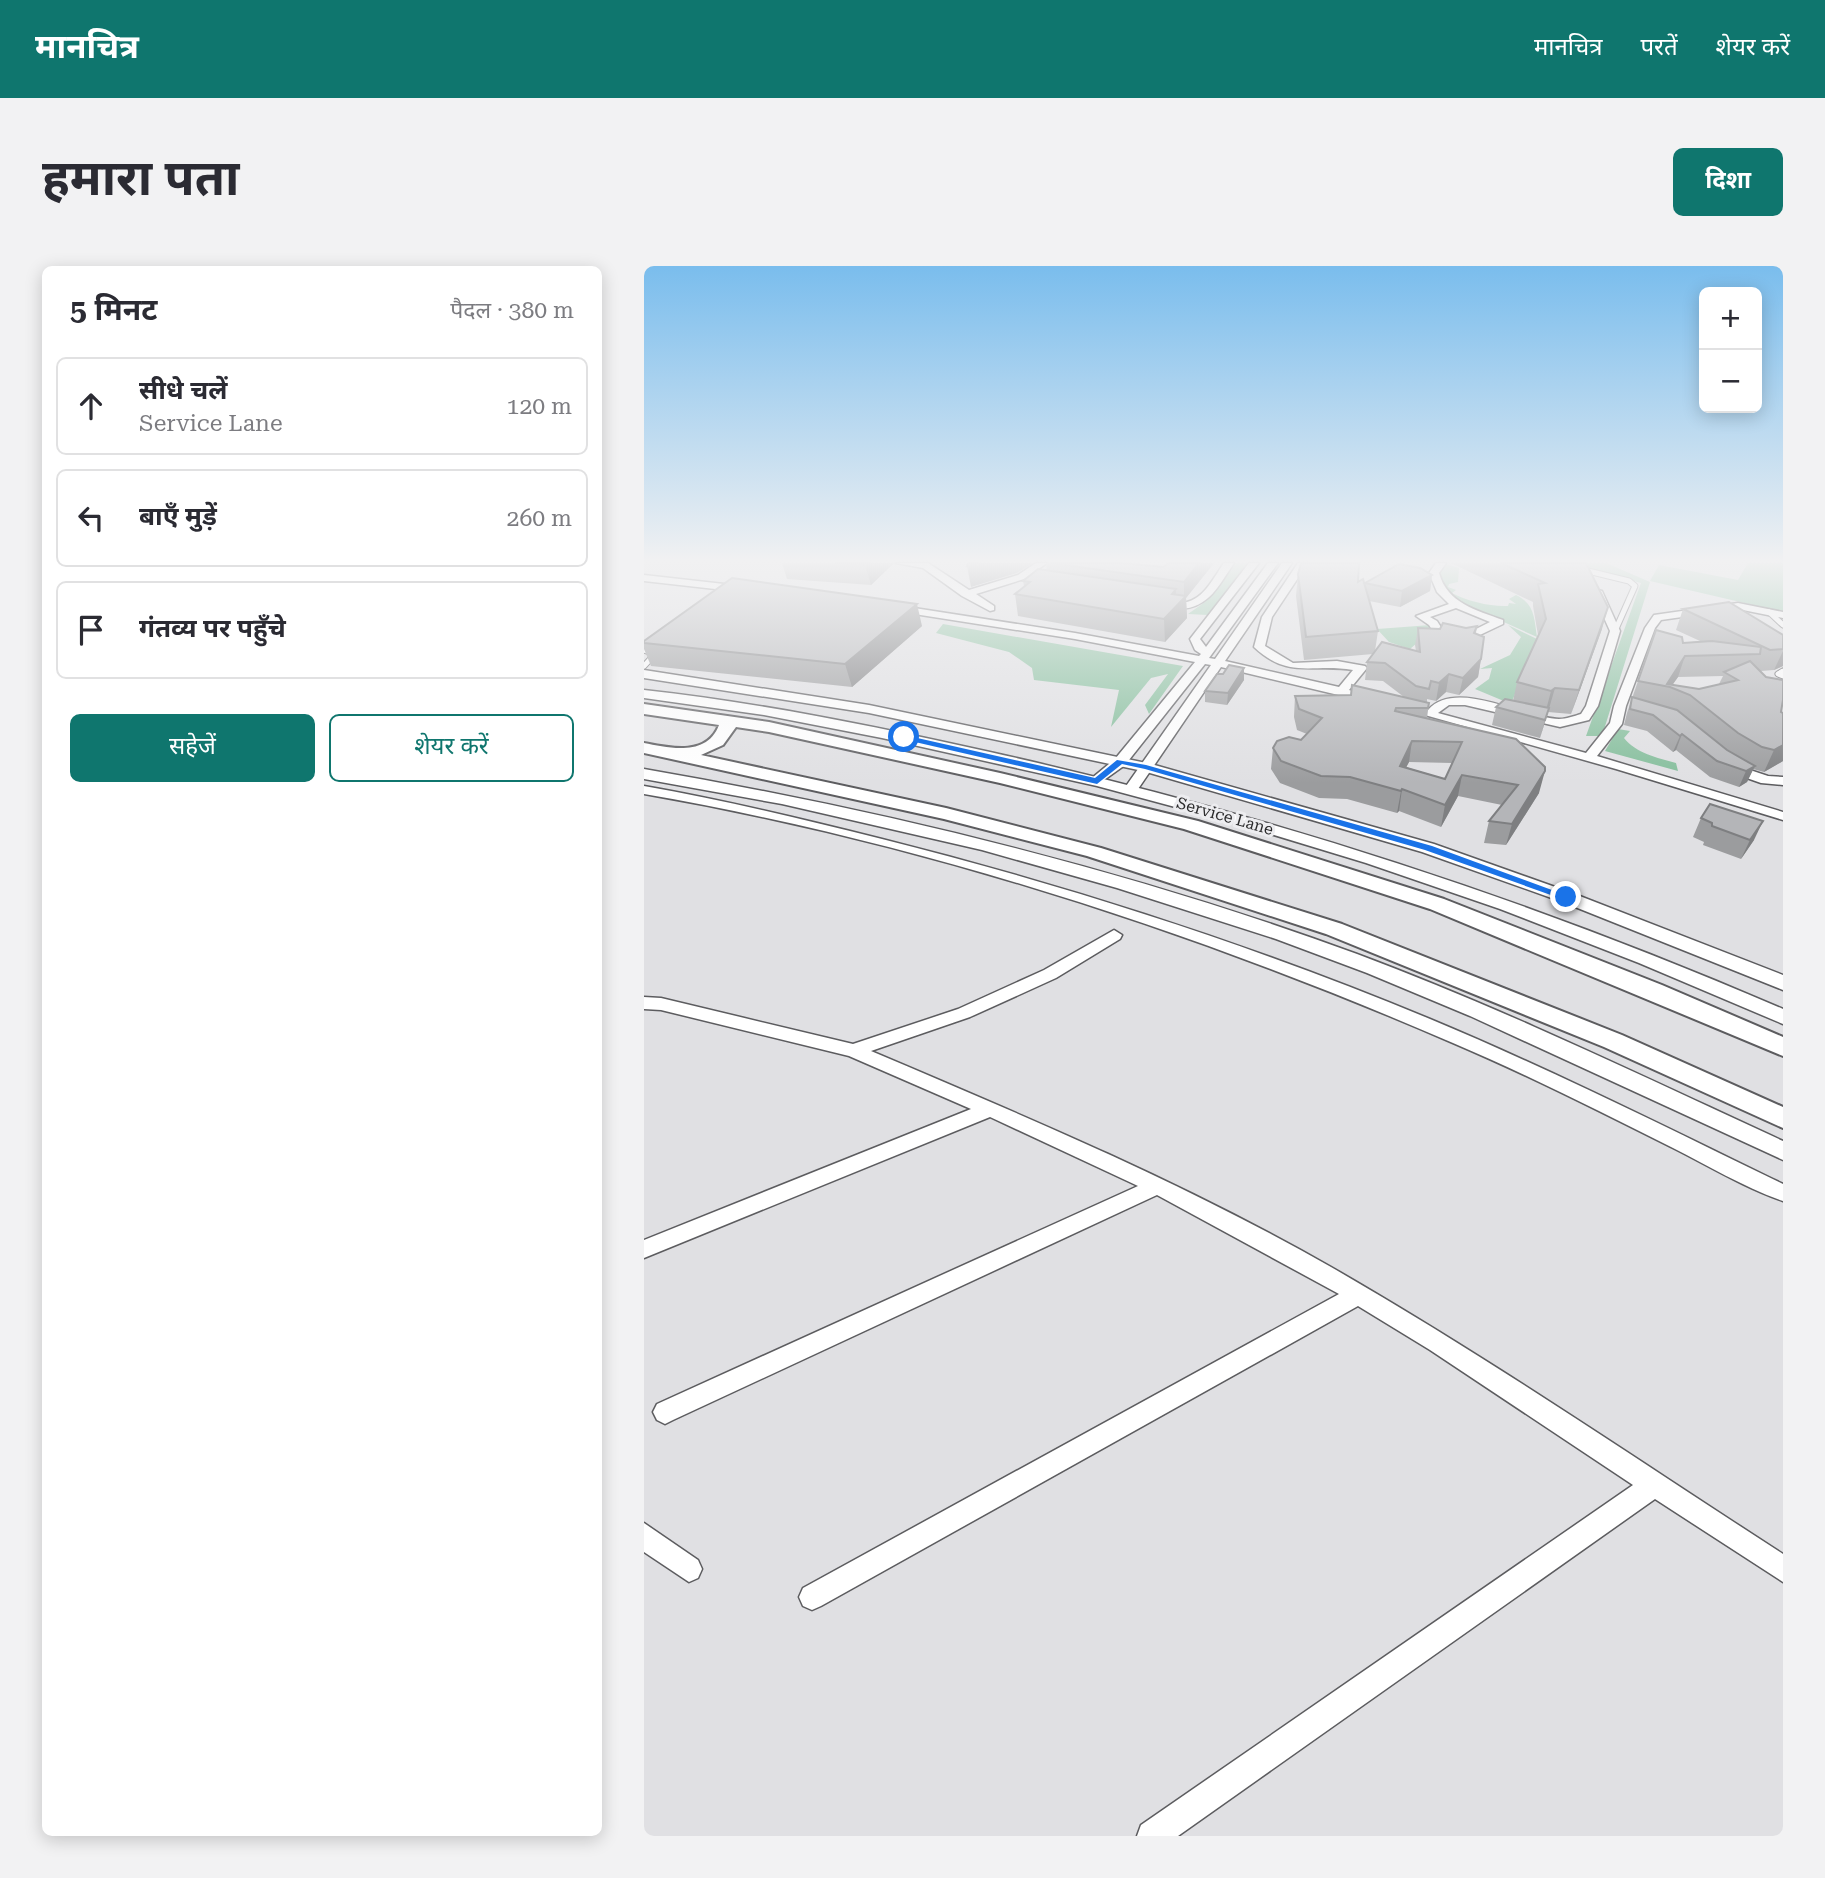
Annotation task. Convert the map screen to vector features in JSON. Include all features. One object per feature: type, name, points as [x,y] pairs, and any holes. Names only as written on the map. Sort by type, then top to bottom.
[{"type":"main road","points":[[644,709],[729,721],[1000,778],[1191,825],[1437,904],[1654,991],[1783,1047]]},
{"type":"main road","points":[[678,755],[706,748],[720,740],[729,721]]},
{"type":"main road","points":[[644,748],[946,814],[1094,852],[1334,929],[1613,1041],[1783,1118]]},
{"type":"street","points":[[1077,636],[1204,657],[1221,664],[1380,701]]},
{"type":"street","points":[[1197,636],[1195,639],[1204,657]]},
{"type":"street","points":[[1097,781],[1120,762],[1219,636]]},
{"type":"street","points":[[1221,664],[1239,636]]},
{"type":"street","points":[[1130,789],[1241,636]]},
{"type":"street","points":[[1262,636],[1259,647],[1291,666],[1337,664],[1361,668],[1342,691]]},
{"type":"street","points":[[1449,636],[1463,640],[1470,636]]},
{"type":"street","points":[[1431,714],[1437,705],[1457,701],[1560,723],[1586,717],[1592,706],[1613,636]]},
{"type":"street","points":[[1589,757],[1626,707],[1647,636]]},
{"type":"street","points":[[644,674],[869,709],[1146,767],[1428,848],[1591,907],[1783,983]]},
{"type":"street","name":"Service Lane","points":[[644,694],[827,721],[1130,789],[1385,863],[1505,904],[1653,961],[1783,1017]]},
{"type":"street","points":[[1393,704],[1589,757],[1783,816]]},
{"type":"street","points":[[1717,757],[1732,769],[1766,780],[1783,781]]},
{"type":"street","points":[[644,774],[764,793],[1018,853],[1262,928],[1372,968],[1511,1026],[1783,1150]]},
{"type":"street","points":[[644,790],[933,855],[1112,906],[1243,951],[1425,1024],[1578,1093],[1783,1193]]},
{"type":"street","points":[[853,1051],[964,1013],[1050,974],[1114,935]]},
{"type":"street","points":[[645,1002],[853,1051],[1157,1186],[1358,1295],[1438,1343],[1783,1569]]},
{"type":"street","points":[[644,1249],[989,1110]]},
{"type":"street","points":[[665,1412],[1157,1186]]},
{"type":"street","points":[[812,1597],[1358,1295]]},
{"type":"street","points":[[1152,1836],[1654,1485]]},
{"type":"street","points":[[644,1536],[689,1569]]},
{"type":"lane","points":[[644,650],[655,654],[644,666]]},
{"type":"green space","points":[[949,636],[1013,636],[1183,666],[1149,714],[1145,705],[1168,674],[1151,678],[1111,727],[1119,690],[1034,680],[1032,668],[1009,652]]},
{"type":"green space","points":[[1384,636],[1441,637],[1418,642],[1410,649],[1389,642]]},
{"type":"green space","points":[[1622,636],[1633,636],[1602,736],[1586,736]]},
{"type":"green space","points":[[1521,637],[1537,639],[1511,704],[1475,689],[1489,679],[1492,668],[1480,669],[1510,655]]},
{"type":"green space","points":[[1618,729],[1630,731],[1624,738],[1635,748],[1676,763],[1678,771],[1605,751]]},
{"type":"building","points":[[651,636],[878,636],[845,664],[644,641]]},
{"type":"building","points":[[1419,636],[1484,637],[1481,659],[1463,678],[1449,674],[1439,683],[1431,681],[1429,689],[1416,686],[1385,663],[1367,662],[1382,642],[1420,652]]},
{"type":"building","points":[[1538,636],[1598,636],[1579,690],[1555,688],[1551,691],[1517,682]]},
{"type":"building","points":[[1654,636],[1679,636],[1683,643],[1712,641],[1761,647],[1760,654],[1685,656],[1667,684],[1699,689],[1738,680],[1724,672],[1750,661],[1766,677],[1783,680],[1783,745],[1774,750],[1762,747],[1738,733],[1690,695],[1670,687],[1638,681]]},
{"type":"building","points":[[1741,636],[1783,636],[1783,649],[1770,650]]},
{"type":"building","points":[[1229,665],[1244,668],[1228,693],[1205,691],[1217,674],[1223,674]]},
{"type":"building","points":[[1352,685],[1429,703],[1428,708],[1396,708],[1395,711],[1516,739],[1545,767],[1545,771],[1512,824],[1489,821],[1518,785],[1462,775],[1445,805],[1402,789],[1401,791],[1350,777],[1321,776],[1281,761],[1273,748],[1277,741],[1289,737],[1301,740],[1322,718],[1299,709],[1295,696],[1351,695]],"holes":[[[1412,741],[1462,742],[1445,779],[1400,766]]]},
{"type":"building","points":[[1632,697],[1677,710],[1727,750],[1755,766],[1746,771],[1717,761],[1653,715],[1630,709]]},
{"type":"building","points":[[1505,699],[1549,708],[1545,720],[1496,707]]},
{"type":"building","points":[[1710,804],[1763,821],[1750,840],[1712,826],[1712,823],[1701,818]]},
{"type":"route","points":[[904,737],[1097,781],[1120,762],[1146,767],[1428,848],[1566,897]]}]
